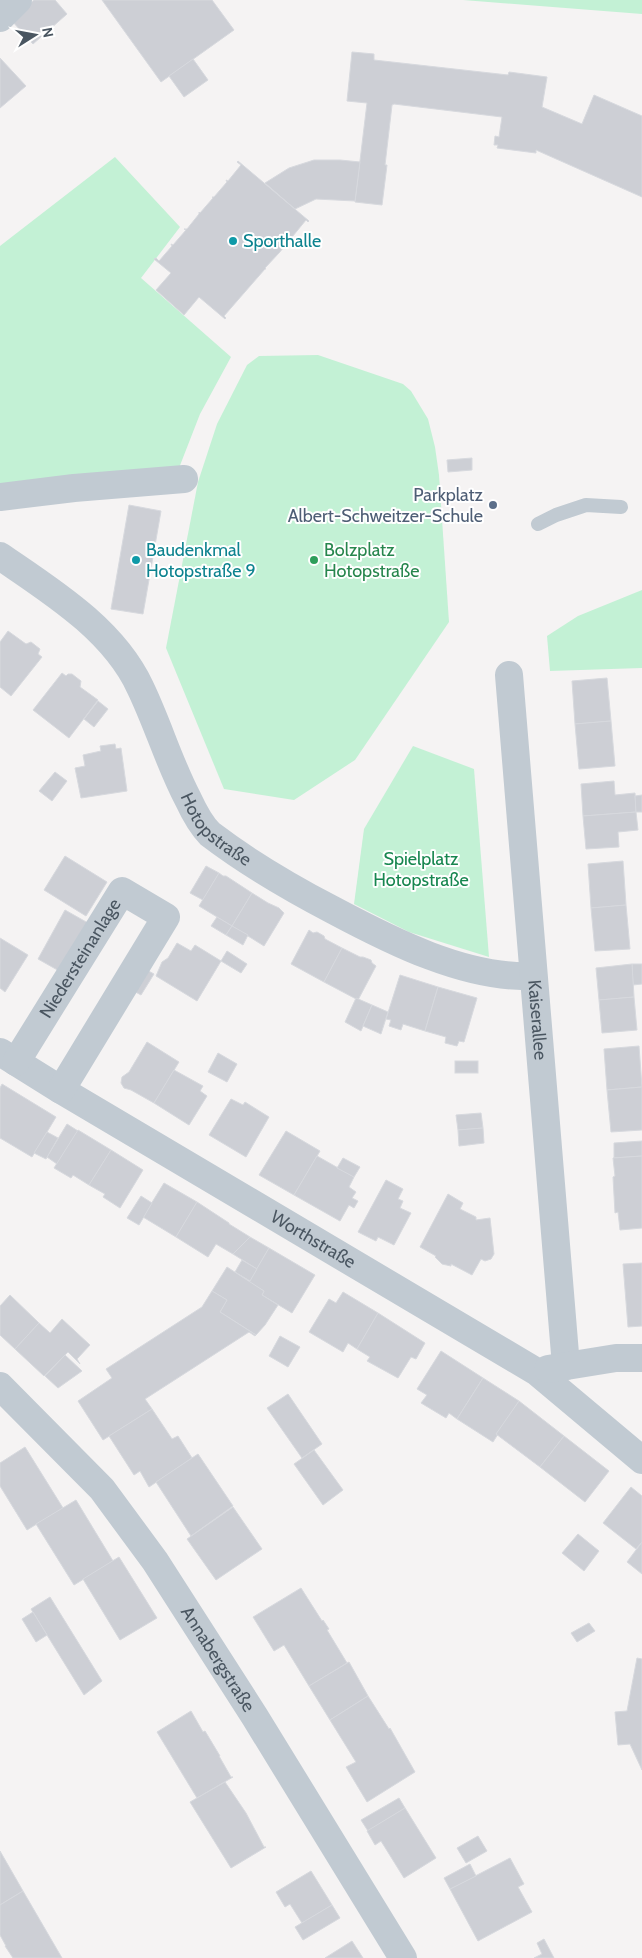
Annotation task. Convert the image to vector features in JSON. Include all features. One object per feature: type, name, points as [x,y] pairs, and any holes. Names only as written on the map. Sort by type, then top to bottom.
[{"type":"street","points":[[0,18],[18,0]]},
{"type":"street","points":[[0,497],[74,488],[184,479]]},
{"type":"street","name":"Hotopstraße","points":[[0,556],[56,595],[121,653],[140,685],[179,782],[203,827],[210,834],[224,845],[310,898],[397,944],[490,973],[534,976]]},
{"type":"street","name":"Kaiserallee","points":[[510,675],[566,1366]]},
{"type":"street","name":"Niedersteinanlage","points":[[8,1057],[122,891],[166,917],[61,1090]]},
{"type":"street","name":"Worthstraße","points":[[8,1057],[537,1372],[642,1460]]},
{"type":"street","points":[[537,1372],[616,1358],[642,1358]]},
{"type":"street","name":"Annabergstraße","points":[[0,1386],[102,1489],[155,1561],[255,1717],[403,1958]]},
{"type":"lane","points":[[538,524],[556,515],[586,505],[621,507]]},
{"type":"green space","points":[[463,0],[642,0],[642,14]]},
{"type":"green space","points":[[115,157],[180,227],[141,278],[231,357],[200,414],[179,468],[0,485],[0,246]]},
{"type":"green space","name":"Bolzplatz Hotopstraße","points":[[318,355],[403,384],[411,391],[428,419],[439,475],[449,622],[355,760],[294,800],[224,789],[166,648],[198,482],[217,424],[247,365],[259,356]]},
{"type":"green space","points":[[642,590],[642,668],[550,671],[547,636],[578,616]]},
{"type":"green space","name":"Spielplatz Hotopstraße","points":[[413,746],[474,769],[489,957],[409,932],[354,904],[364,829]]},
{"type":"building","points":[[34,0],[55,0],[67,14],[33,44],[11,20]]},
{"type":"building","points":[[102,0],[212,0],[234,30],[161,82]]},
{"type":"building","points":[[352,52],[374,54],[374,60],[508,75],[509,72],[547,77],[542,107],[582,124],[594,95],[642,116],[642,197],[536,150],[536,153],[497,148],[498,145],[494,145],[495,136],[499,137],[502,117],[394,104],[392,105],[382,205],[355,202],[367,103],[347,101]]},
{"type":"building","points":[[0,58],[26,86],[0,108]]},
{"type":"building","points":[[193,59],[208,80],[184,97],[169,76]]},
{"type":"building","points":[[314,160],[360,162],[355,201],[316,199],[295,209],[265,183],[289,168]]},
{"type":"building","name":"Sporthalle","points":[[238,161],[309,221],[306,220],[224,316],[225,319],[199,297],[184,315],[156,290],[171,273],[154,259],[156,258],[159,261],[172,246],[171,244],[173,245],[186,230],[184,229],[187,229],[199,212],[227,182],[226,180],[228,181],[241,165]]},
{"type":"building","points":[[472,458],[472,470],[448,472],[447,460]]},
{"type":"building","name":"Baudenkmal Hotopstraße 9","points":[[129,505],[161,511],[143,614],[111,609]]},
{"type":"building","points":[[8,631],[26,644],[31,642],[40,649],[38,654],[42,657],[11,696],[0,687],[0,642]]},
{"type":"building","points":[[62,673],[66,676],[72,674],[81,681],[80,687],[98,700],[69,738],[33,710]]},
{"type":"building","points":[[607,678],[611,721],[575,724],[572,681]]},
{"type":"building","points":[[98,701],[108,709],[94,727],[84,719]]},
{"type":"building","points":[[611,721],[615,766],[579,769],[575,724]]},
{"type":"building","points":[[115,744],[116,749],[121,748],[127,791],[81,798],[75,768],[85,766],[83,755],[101,751],[100,746]]},
{"type":"building","points":[[55,772],[67,781],[52,801],[39,791]]},
{"type":"building","points":[[614,781],[615,795],[635,793],[636,812],[583,816],[581,784]]},
{"type":"building","points":[[642,795],[642,812],[636,812],[635,796]]},
{"type":"building","points":[[636,812],[638,830],[618,832],[619,847],[586,849],[583,816]]},
{"type":"building","points":[[65,856],[107,882],[86,916],[44,890]]},
{"type":"building","points":[[623,861],[626,905],[591,908],[588,864]]},
{"type":"building","points":[[206,866],[219,873],[203,900],[190,893]]},
{"type":"building","points":[[219,873],[252,893],[232,926],[199,906]]},
{"type":"building","points":[[252,893],[279,908],[284,913],[264,946],[232,926]]},
{"type":"building","points":[[626,905],[630,949],[595,951],[591,908]]},
{"type":"building","points":[[65,910],[88,923],[61,972],[38,959]]},
{"type":"building","points":[[217,917],[232,926],[226,935],[211,926]]},
{"type":"building","points":[[232,926],[248,935],[243,945],[226,935]]},
{"type":"building","points":[[309,930],[313,933],[317,932],[324,936],[325,939],[342,948],[324,982],[291,964]]},
{"type":"building","points":[[0,938],[28,955],[5,992],[0,988]]},
{"type":"building","points":[[177,943],[191,951],[195,945],[221,961],[197,1001],[156,976],[162,962],[168,958]]},
{"type":"building","points":[[342,948],[371,960],[376,966],[358,1000],[324,982]]},
{"type":"building","points":[[227,951],[247,964],[241,973],[221,961]]},
{"type":"building","points":[[632,964],[642,964],[642,984],[633,985]]},
{"type":"building","points":[[632,964],[634,997],[599,1000],[596,968]]},
{"type":"building","points":[[143,968],[154,974],[141,995],[130,989]]},
{"type":"building","points":[[400,975],[438,987],[425,1031],[403,1024],[401,1030],[389,1026],[391,1020],[386,1019]]},
{"type":"building","points":[[438,987],[477,998],[464,1042],[459,1041],[457,1046],[445,1043],[446,1037],[425,1031]]},
{"type":"building","points":[[634,997],[637,1030],[602,1033],[599,1000]]},
{"type":"building","points":[[356,998],[372,1005],[361,1031],[345,1022]]},
{"type":"building","points":[[372,1005],[388,1012],[381,1034],[363,1026]]},
{"type":"building","points":[[147,1042],[179,1062],[154,1103],[124,1088],[121,1083],[122,1077],[129,1072]]},
{"type":"building","points":[[639,1046],[642,1087],[607,1090],[604,1049]]},
{"type":"building","points":[[218,1053],[237,1064],[227,1082],[208,1072]]},
{"type":"building","points":[[455,1061],[478,1061],[478,1073],[455,1073]]},
{"type":"building","points":[[174,1070],[203,1086],[200,1091],[207,1096],[189,1125],[154,1103]]},
{"type":"building","points":[[2,1084],[56,1117],[32,1157],[0,1138],[0,1088]]},
{"type":"building","points":[[642,1087],[642,1130],[611,1132],[607,1090]]},
{"type":"building","points":[[231,1099],[243,1105],[245,1102],[269,1117],[246,1157],[209,1135]]},
{"type":"building","points":[[481,1113],[483,1128],[458,1130],[456,1115]]},
{"type":"building","points":[[67,1124],[78,1131],[57,1164],[47,1157]]},
{"type":"building","points":[[483,1128],[484,1143],[459,1146],[458,1130]]},
{"type":"building","points":[[78,1130],[111,1150],[89,1185],[73,1175],[71,1178],[54,1168]]},
{"type":"building","points":[[286,1131],[320,1151],[294,1195],[259,1175]]},
{"type":"building","points":[[47,1132],[58,1138],[46,1159],[34,1153]]},
{"type":"building","points":[[642,1141],[642,1156],[614,1158],[614,1143]]},
{"type":"building","points":[[111,1150],[143,1170],[120,1208],[103,1197],[105,1194],[89,1185]]},
{"type":"building","points":[[317,1156],[354,1177],[349,1187],[356,1192],[352,1198],[358,1201],[354,1208],[349,1205],[340,1221],[294,1195]]},
{"type":"building","points":[[642,1156],[642,1228],[620,1230],[618,1212],[615,1213],[613,1158]]},
{"type":"building","points":[[343,1158],[360,1167],[354,1177],[337,1168]]},
{"type":"building","points":[[386,1180],[403,1189],[398,1199],[403,1201],[400,1208],[411,1213],[394,1245],[378,1237],[376,1241],[358,1232]]},
{"type":"building","points":[[164,1183],[197,1202],[176,1237],[143,1217]]},
{"type":"building","points":[[448,1194],[463,1203],[460,1209],[476,1217],[476,1220],[490,1218],[494,1254],[491,1259],[485,1261],[481,1259],[472,1275],[451,1264],[451,1266],[442,1264],[436,1256],[420,1247]]},
{"type":"building","points":[[141,1196],[152,1203],[139,1225],[127,1218]]},
{"type":"building","points":[[197,1202],[250,1237],[233,1254],[216,1244],[208,1257],[176,1237]]},
{"type":"building","points":[[250,1237],[269,1248],[257,1269],[233,1254]]},
{"type":"building","points":[[269,1248],[315,1275],[292,1313],[262,1295],[264,1291],[249,1282]]},
{"type":"building","points":[[242,1260],[257,1269],[250,1281],[235,1272]]},
{"type":"building","points":[[642,1263],[642,1326],[628,1327],[623,1264]]},
{"type":"building","points":[[227,1267],[264,1291],[262,1295],[278,1305],[256,1335],[220,1312],[227,1300],[212,1291]]},
{"type":"building","points":[[212,1291],[227,1300],[220,1312],[256,1335],[249,1332],[145,1399],[152,1409],[103,1440],[78,1401],[112,1378],[106,1369],[202,1307]]},
{"type":"building","points":[[343,1292],[378,1313],[357,1349],[348,1343],[343,1352],[309,1332],[329,1299],[336,1303]]},
{"type":"building","points":[[10,1295],[39,1323],[15,1349],[0,1335],[0,1306]]},
{"type":"building","points":[[378,1313],[425,1343],[416,1359],[411,1357],[398,1378],[367,1361],[370,1357],[357,1349]]},
{"type":"building","points":[[62,1319],[90,1345],[77,1359],[80,1364],[68,1352],[44,1376],[15,1349],[39,1323],[50,1333]]},
{"type":"building","points":[[280,1336],[300,1347],[288,1367],[269,1356]]},
{"type":"building","points":[[441,1351],[483,1378],[457,1419],[449,1413],[446,1418],[421,1403],[427,1395],[417,1389]]},
{"type":"building","points":[[65,1355],[82,1371],[58,1388],[45,1376]]},
{"type":"building","points":[[483,1378],[519,1401],[493,1442],[457,1419]]},
{"type":"building","points":[[288,1394],[322,1444],[302,1458],[267,1408]]},
{"type":"building","points":[[519,1401],[564,1436],[540,1467],[496,1434]]},
{"type":"building","points":[[152,1409],[172,1439],[178,1436],[192,1458],[149,1487],[140,1471],[134,1475],[109,1436]]},
{"type":"building","points":[[564,1436],[609,1471],[585,1502],[540,1467]]},
{"type":"building","points":[[25,1447],[63,1508],[27,1530],[0,1486],[0,1463]]},
{"type":"building","points":[[314,1450],[343,1490],[323,1505],[294,1464]]},
{"type":"building","points":[[198,1454],[233,1506],[191,1536],[156,1482]]},
{"type":"building","points":[[631,1487],[642,1496],[642,1542],[636,1549],[603,1523]]},
{"type":"building","points":[[76,1500],[113,1561],[74,1585],[36,1524]]},
{"type":"building","points":[[233,1507],[262,1549],[216,1580],[187,1539]]},
{"type":"building","points":[[578,1534],[599,1551],[584,1571],[562,1553]]},
{"type":"building","points":[[642,1542],[642,1574],[627,1562]]},
{"type":"building","points":[[119,1557],[157,1618],[120,1640],[83,1579]]},
{"type":"building","points":[[301,1588],[329,1629],[327,1630],[347,1663],[309,1686],[284,1645],[274,1651],[253,1617]]},
{"type":"building","points":[[50,1597],[102,1681],[84,1695],[31,1609]]},
{"type":"building","points":[[33,1612],[47,1635],[36,1642],[22,1619]]},
{"type":"building","points":[[589,1623],[595,1631],[577,1642],[571,1633]]},
{"type":"building","points":[[637,1658],[642,1659],[642,1770],[630,1744],[618,1745],[615,1712],[627,1711]]},
{"type":"building","points":[[349,1662],[368,1696],[330,1720],[309,1686]]},
{"type":"building","points":[[368,1696],[390,1728],[415,1772],[367,1802],[346,1767],[356,1762],[330,1720]]},
{"type":"building","points":[[191,1711],[203,1732],[205,1731],[231,1777],[233,1777],[197,1798],[157,1732]]},
{"type":"building","points":[[225,1782],[246,1813],[264,1847],[266,1847],[231,1868],[190,1802]]},
{"type":"building","points":[[399,1798],[405,1808],[368,1831],[361,1820]]},
{"type":"building","points":[[405,1808],[436,1858],[404,1878],[381,1841],[375,1845],[367,1831]]},
{"type":"building","points":[[478,1836],[487,1851],[466,1863],[457,1848]]},
{"type":"building","points":[[0,1851],[23,1891],[0,1905]]},
{"type":"building","points":[[510,1858],[524,1884],[518,1887],[532,1912],[478,1941],[450,1889]]},
{"type":"building","points":[[470,1864],[476,1876],[450,1889],[444,1878]]},
{"type":"building","points":[[311,1871],[332,1905],[302,1923],[290,1904],[285,1907],[276,1892]]},
{"type":"building","points":[[23,1891],[62,1958],[13,1958],[5,1946],[0,1935],[0,1905]]},
{"type":"building","points":[[332,1905],[340,1918],[303,1940],[295,1927]]},
{"type":"building","points":[[544,1939],[554,1958],[534,1958],[542,1954],[537,1943]]},
{"type":"building","points":[[352,1941],[363,1958],[325,1958]]},
{"type":"place","name":"Sporthalle","points":[[233,241]]},
{"type":"place","name":"Parkplatz Albert-Schweitzer-Schule","points":[[493,505]]},
{"type":"place","name":"Baudenkmal Hotopstraße 9","points":[[136,560]]},
{"type":"place","name":"Bolzplatz Hotopstraße","points":[[314,560]]}]
